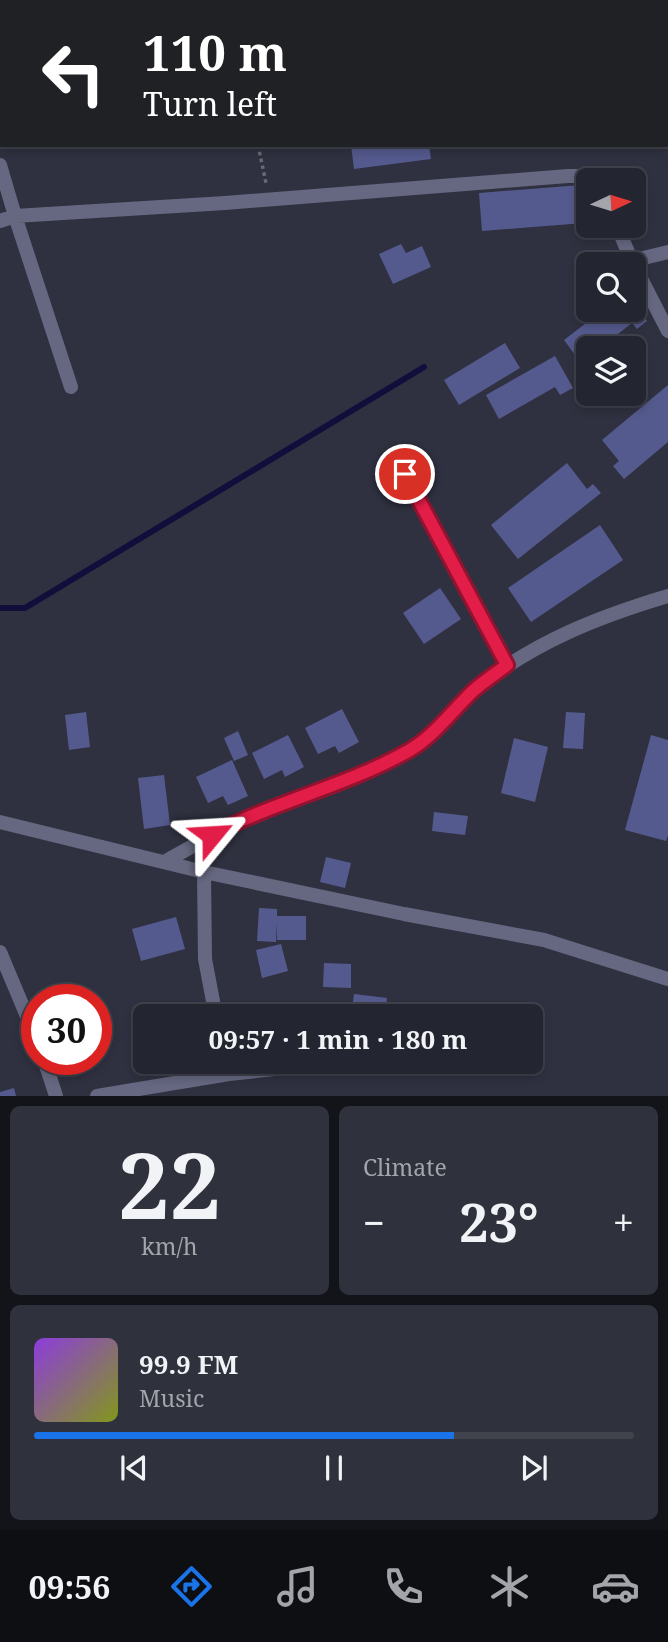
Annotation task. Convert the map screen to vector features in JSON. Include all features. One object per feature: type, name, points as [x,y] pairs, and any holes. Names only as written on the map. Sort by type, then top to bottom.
[{"type":"street","points":[[0,165],[71,387]]},
{"type":"street","points":[[0,221],[15,216],[576,176]]},
{"type":"street","points":[[646,259],[668,252]]},
{"type":"street","points":[[646,288],[668,331]]},
{"type":"street","points":[[405,474],[507,665]]},
{"type":"street","points":[[164,862],[243,820],[301,796],[337,785],[409,751],[441,726],[474,690],[507,665],[558,636],[603,617],[668,596]]},
{"type":"street","points":[[0,822],[204,872],[544,940],[668,979]]},
{"type":"street","points":[[204,872],[205,959],[214,1004]]},
{"type":"street","points":[[0,952],[21,1003]]},
{"type":"street","points":[[97,1096],[200,1074]]},
{"type":"street","points":[[49,1075],[56,1096]]},
{"type":"path","points":[[258,147],[270,199]]},
{"type":"building","points":[[351,147],[429,147],[431,159],[354,169]]},
{"type":"building","points":[[576,185],[576,224],[482,231],[479,193]]},
{"type":"building","points":[[401,244],[406,253],[422,246],[431,267],[393,284],[379,254]]},
{"type":"building","points":[[587,322],[646,322],[637,329],[632,323],[615,336],[576,336],[576,356],[564,340]]},
{"type":"building","points":[[505,343],[520,368],[459,405],[444,380]]},
{"type":"building","points":[[555,356],[573,388],[560,395],[555,387],[499,419],[486,395]]},
{"type":"building","points":[[668,385],[668,442],[624,479],[613,466],[619,461],[602,440]]},
{"type":"building","points":[[567,463],[587,489],[593,484],[601,493],[518,559],[491,525]]},
{"type":"building","points":[[600,525],[623,560],[531,622],[508,588]]},
{"type":"building","points":[[440,588],[461,619],[424,644],[403,613]]},
{"type":"building","points":[[342,709],[359,742],[339,753],[335,746],[318,754],[305,728]]},
{"type":"building","points":[[86,712],[90,747],[69,750],[65,715]]},
{"type":"building","points":[[566,712],[585,713],[583,749],[563,748]]},
{"type":"building","points":[[238,731],[248,755],[234,761],[224,738]]},
{"type":"building","points":[[288,735],[304,767],[285,777],[282,770],[264,779],[252,753]]},
{"type":"building","points":[[651,735],[668,740],[666,841],[625,830]]},
{"type":"building","points":[[514,738],[548,747],[535,802],[501,793]]},
{"type":"building","points":[[232,760],[248,796],[228,805],[223,796],[208,803],[196,777]]},
{"type":"building","points":[[164,775],[170,825],[144,829],[138,778]]},
{"type":"building","points":[[434,812],[468,816],[465,835],[432,831]]},
{"type":"building","points":[[326,857],[351,863],[345,888],[320,882]]},
{"type":"building","points":[[259,908],[277,909],[277,916],[306,916],[306,940],[277,940],[277,922],[276,942],[257,941]]},
{"type":"building","points":[[176,917],[185,949],[141,961],[132,929]]},
{"type":"building","points":[[281,944],[288,971],[262,978],[256,950]]},
{"type":"building","points":[[324,963],[351,964],[351,988],[323,987]]},
{"type":"building","points":[[354,994],[387,998],[386,1004],[353,1004]]},
{"type":"building","points":[[14,1088],[16,1096],[0,1096],[0,1092]]},
{"type":"waterway","points":[[0,608],[25,608],[424,367]]},
{"type":"route","points":[[212,835],[271,808],[337,785],[409,751],[441,726],[474,690],[507,665],[405,474]]}]
